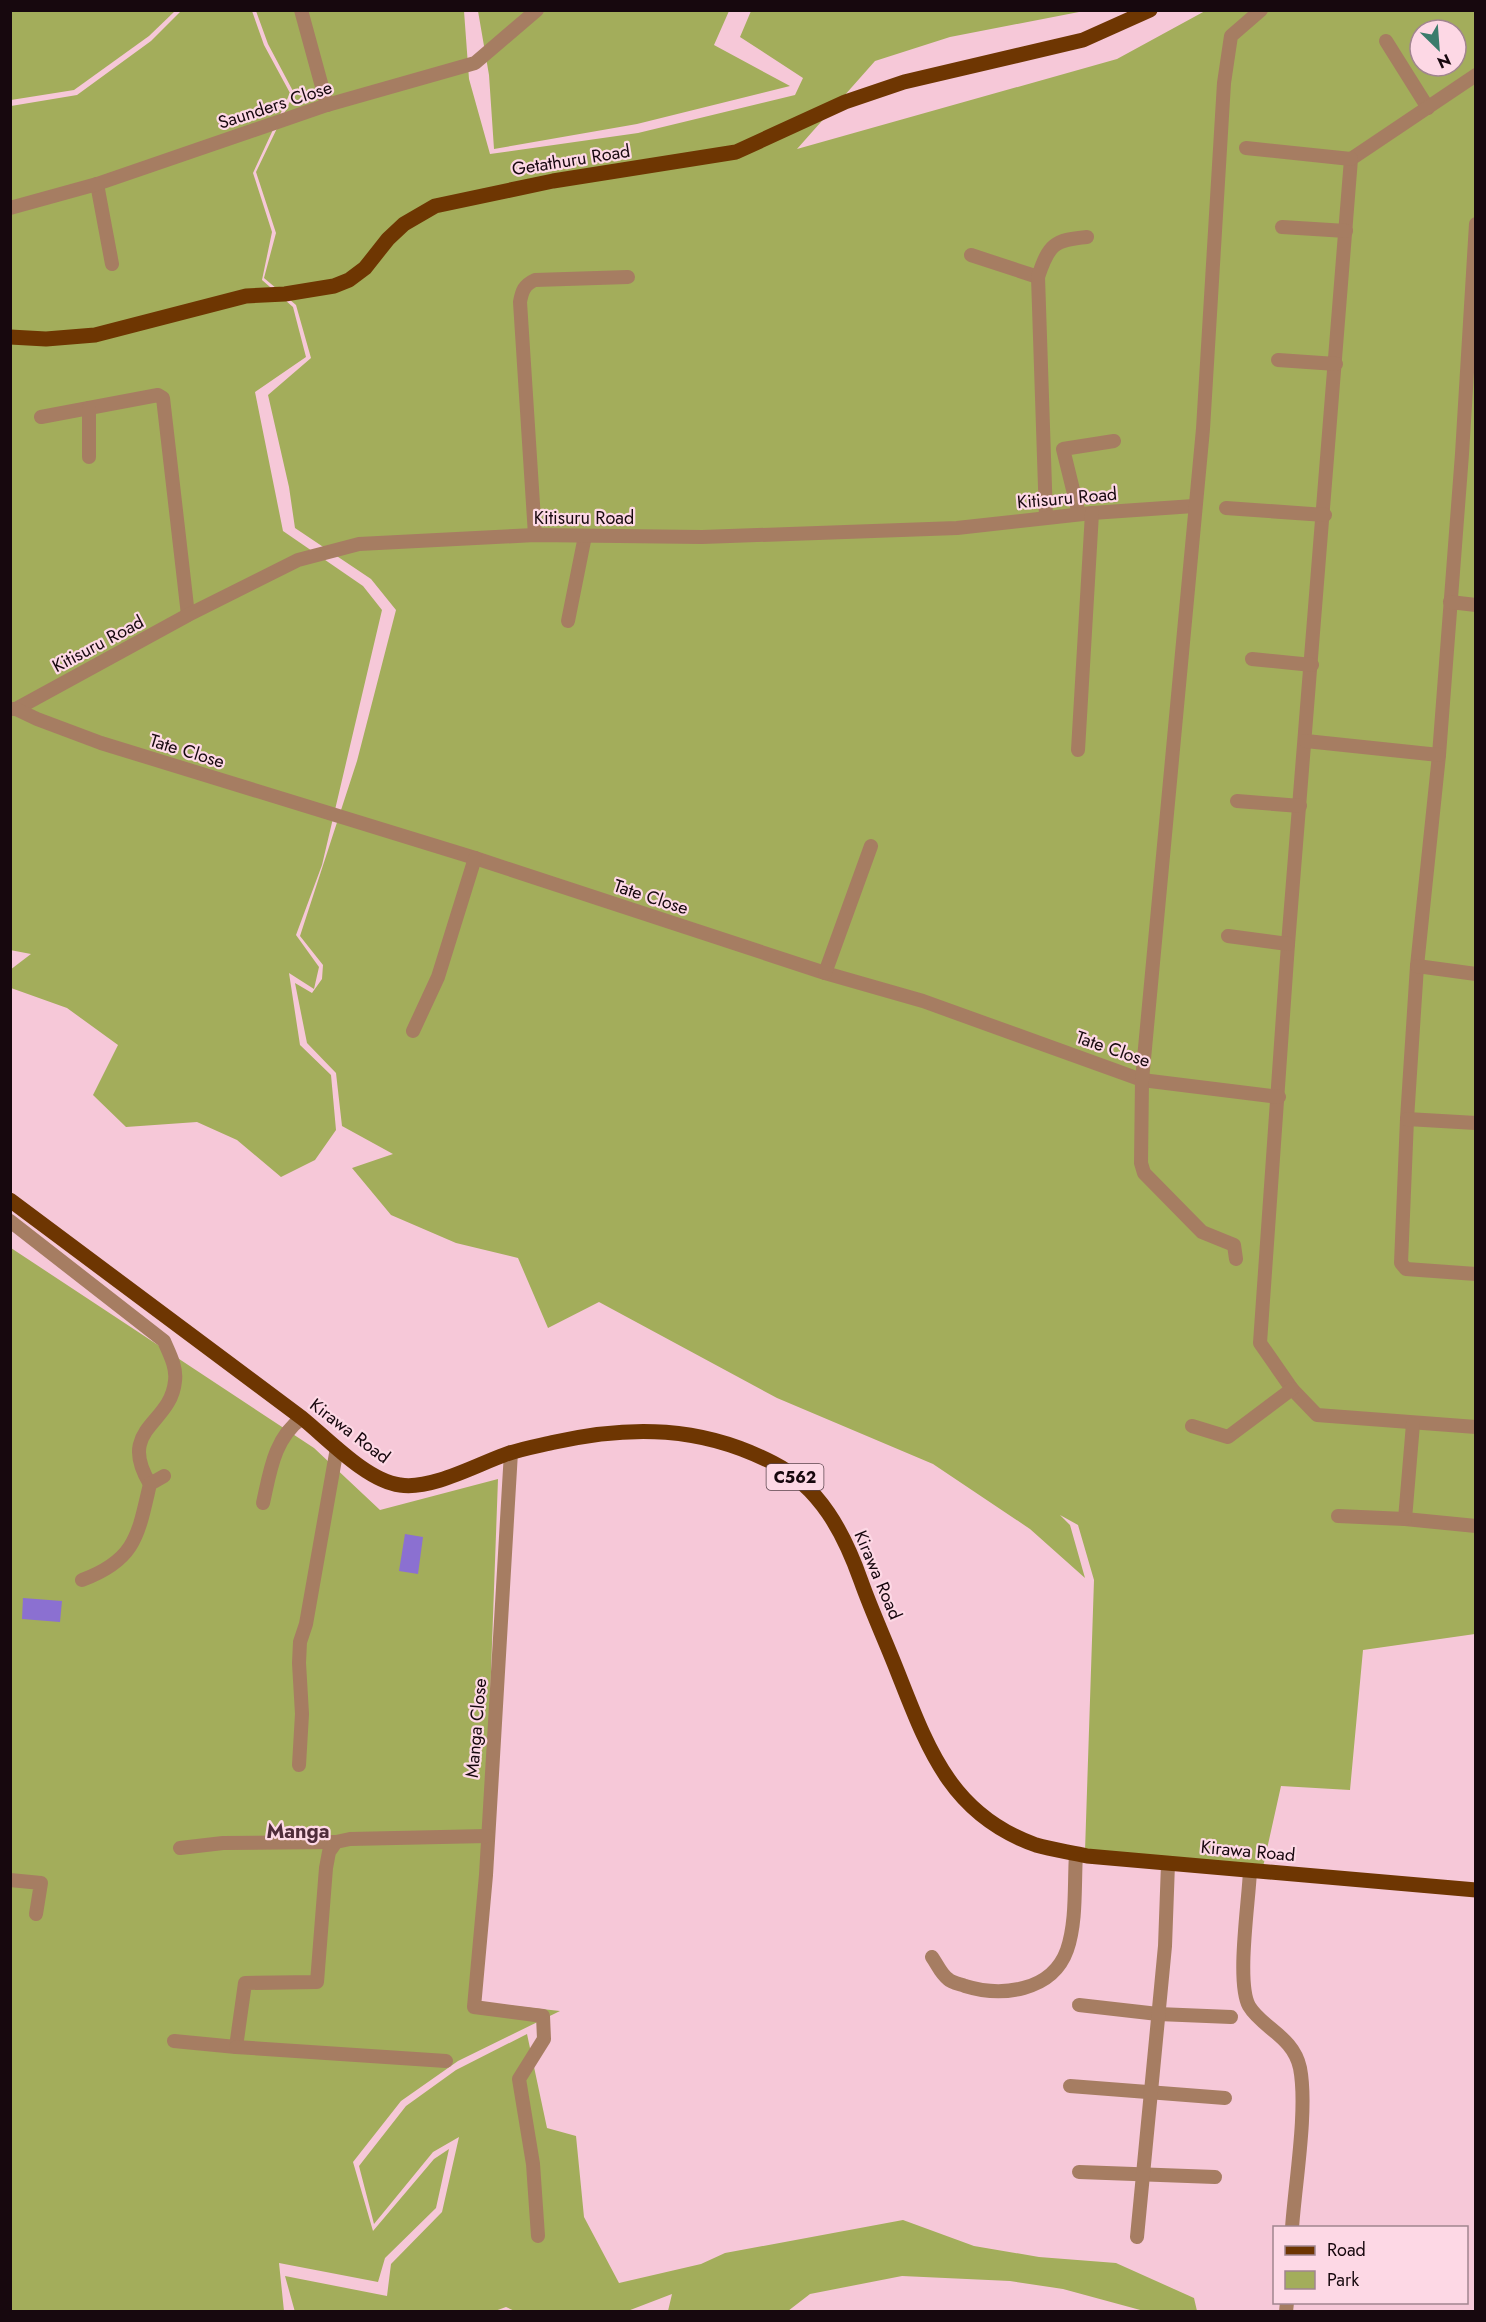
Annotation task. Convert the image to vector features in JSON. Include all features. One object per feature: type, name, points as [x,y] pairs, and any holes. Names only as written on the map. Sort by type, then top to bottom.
[{"type":"main road","name":"Getathuru Road","points":[[10,337],[54,339],[95,335],[246,296],[285,294],[334,286],[349,280],[365,268],[388,239],[404,224],[435,206],[553,181],[736,152],[845,102],[904,82],[1072,43],[1150,10]]},
{"type":"main road","name":"Kirawa Road","points":[[10,1200],[380,1479],[411,1486],[434,1481],[511,1452],[602,1432],[657,1430],[711,1440],[772,1462],[796,1478],[815,1495],[850,1550],[907,1702],[945,1778],[964,1799],[1006,1831],[1035,1844],[1076,1854],[1476,1890]]},
{"type":"street","points":[[301,10],[327,105]]},
{"type":"street","name":"Saunders Close","points":[[10,208],[97,184],[327,105],[475,63],[537,10]]},
{"type":"street","points":[[1236,1259],[1234,1245],[1202,1232],[1144,1173],[1142,1080],[1209,341],[1224,83],[1231,36],[1261,10]]},
{"type":"street","points":[[1386,41],[1428,108]]},
{"type":"street","points":[[1246,148],[1352,159],[1476,75]]},
{"type":"street","points":[[1352,159],[1325,515],[1288,944],[1280,1096],[1260,1343],[1292,1389],[1322,1416],[1476,1427]]},
{"type":"street","points":[[97,184],[112,264]]},
{"type":"street","points":[[1476,224],[1469,455],[1450,602],[1438,755],[1417,966],[1407,1119],[1403,1267],[1476,1274]]},
{"type":"street","points":[[1282,227],[1346,231]]},
{"type":"street","points":[[1046,517],[1038,277],[1046,254],[1060,240],[1087,237]]},
{"type":"street","points":[[972,255],[1038,277]]},
{"type":"street","points":[[535,536],[520,302],[522,291],[527,283],[535,280],[628,277]]},
{"type":"street","points":[[1278,360],[1336,364]]},
{"type":"street","points":[[41,417],[159,395],[164,398],[188,615]]},
{"type":"street","points":[[89,408],[89,457]]},
{"type":"street","points":[[1078,750],[1085,514],[1063,448],[1114,441]]},
{"type":"street","name":"Kitisuru Road","points":[[14,709],[188,615],[298,560],[359,544],[535,536],[702,537],[957,528],[1046,517],[1194,506]]},
{"type":"street","points":[[1226,508],[1325,515]]},
{"type":"street","points":[[568,621],[585,536]]},
{"type":"street","points":[[1450,602],[1476,604]]},
{"type":"street","points":[[1252,659],[1312,665]]},
{"type":"street","name":"Tate Close","points":[[14,709],[101,743],[475,858],[825,973],[923,1001],[1142,1080],[1280,1096]]},
{"type":"street","points":[[1306,741],[1438,755]]},
{"type":"street","points":[[1238,801],[1300,806]]},
{"type":"street","points":[[825,973],[871,846]]},
{"type":"street","points":[[413,1031],[448,948],[475,858]]},
{"type":"street","points":[[1228,936],[1288,944]]},
{"type":"street","points":[[1417,966],[1476,974]]},
{"type":"street","points":[[1407,1119],[1476,1123]]},
{"type":"street","points":[[10,1221],[164,1341],[172,1360],[175,1381],[167,1404],[146,1429],[138,1451],[141,1469],[150,1484],[138,1534],[130,1549],[100,1573],[82,1580]]},
{"type":"street","points":[[1192,1426],[1228,1437],[1292,1389]]},
{"type":"street","points":[[263,1503],[277,1450],[289,1429],[302,1418]]},
{"type":"street","points":[[1405,1519],[1413,1424]]},
{"type":"street","points":[[299,1765],[300,1642],[306,1624],[337,1448]]},
{"type":"street","name":"Manga Close","points":[[511,1452],[474,2007],[543,2016],[544,2039],[519,2079],[533,2164],[538,2236]]},
{"type":"street","points":[[150,1484],[164,1476]]},
{"type":"street","points":[[1338,1516],[1405,1519],[1476,1526]]},
{"type":"street","points":[[180,1848],[223,1843],[336,1842],[350,1839],[487,1836]]},
{"type":"street","points":[[236,2047],[245,1983],[317,1982],[326,1868],[329,1852],[336,1842]]},
{"type":"street","points":[[932,1957],[949,1980],[973,1988],[1002,1993],[1034,1985],[1057,1966],[1066,1951],[1072,1924],[1076,1854]]},
{"type":"street","points":[[1137,2237],[1165,1946],[1168,1864]]},
{"type":"street","points":[[1250,1870],[1242,1983],[1250,2006],[1294,2051],[1300,2069],[1302,2104],[1292,2226]]},
{"type":"street","points":[[10,1880],[41,1883],[36,1914]]},
{"type":"street","points":[[1079,2005],[1158,2014],[1231,2017]]},
{"type":"street","points":[[174,2041],[446,2061]]},
{"type":"street","points":[[1070,2086],[1225,2098]]},
{"type":"street","points":[[1079,2172],[1215,2177]]},
{"type":"green space","points":[[1077,10],[1079,12],[950,37],[875,61],[797,149],[1117,59],[1205,11],[1475,11],[1475,1634],[1363,1650],[1350,1790],[1281,1786],[1263,1867],[1085,1851],[1094,1580],[1078,1525],[1060,1515],[1070,1525],[1085,1578],[1030,1529],[933,1464],[777,1398],[599,1302],[548,1328],[518,1258],[456,1243],[391,1215],[352,1168],[393,1154],[342,1126],[336,1073],[307,1043],[295,983],[312,993],[322,979],[323,965],[300,936],[357,761],[396,610],[371,579],[295,528],[289,487],[268,395],[311,358],[296,305],[264,278],[276,233],[256,172],[294,93],[268,44],[256,11],[464,11],[469,79],[490,154],[638,133],[795,95],[803,78],[740,37],[751,11]]},
{"type":"green space","points":[[10,11],[175,11],[149,36],[74,90],[11,100]]},
{"type":"green space","points":[[181,11],[252,11],[264,45],[290,93],[253,173],[272,232],[262,280],[293,307],[306,357],[255,392],[283,531],[363,586],[382,610],[322,865],[296,935],[319,967],[314,989],[289,973],[300,1045],[331,1075],[336,1130],[315,1160],[281,1177],[237,1140],[197,1122],[126,1127],[93,1095],[118,1045],[67,1008],[11,988],[10,970],[31,954],[10,950],[11,106],[77,95],[151,41]]},
{"type":"green space","points":[[478,11],[729,11],[714,45],[790,86],[637,124],[494,149],[489,75]]},
{"type":"green space","points":[[11,1248],[314,1448],[380,1510],[498,1479],[479,2002],[560,2011],[458,2061],[401,2101],[353,2162],[373,2231],[434,2159],[449,2149],[436,2208],[385,2258],[378,2282],[279,2263],[284,2311],[11,2311]]},
{"type":"green space","points":[[527,2034],[547,2128],[576,2136],[584,2217],[619,2283],[701,2264],[725,2253],[903,2220],[974,2246],[1039,2257],[1116,2263],[1194,2298],[1197,2311],[1144,2311],[1063,2289],[1010,2281],[902,2276],[810,2294],[788,2311],[668,2311],[672,2294],[625,2312],[517,2312],[506,2307],[492,2312],[295,2312],[285,2276],[387,2296],[391,2264],[442,2212],[459,2137],[433,2152],[374,2224],[359,2166],[406,2106],[456,2070]]},
{"type":"shaded area","points":[[405,1534],[423,1537],[418,1574],[399,1571]]},
{"type":"shaded area","points":[[23,1598],[62,1601],[60,1622],[22,1619]]},
{"type":"district","name":"Manga","points":[[298,1831]]}]
